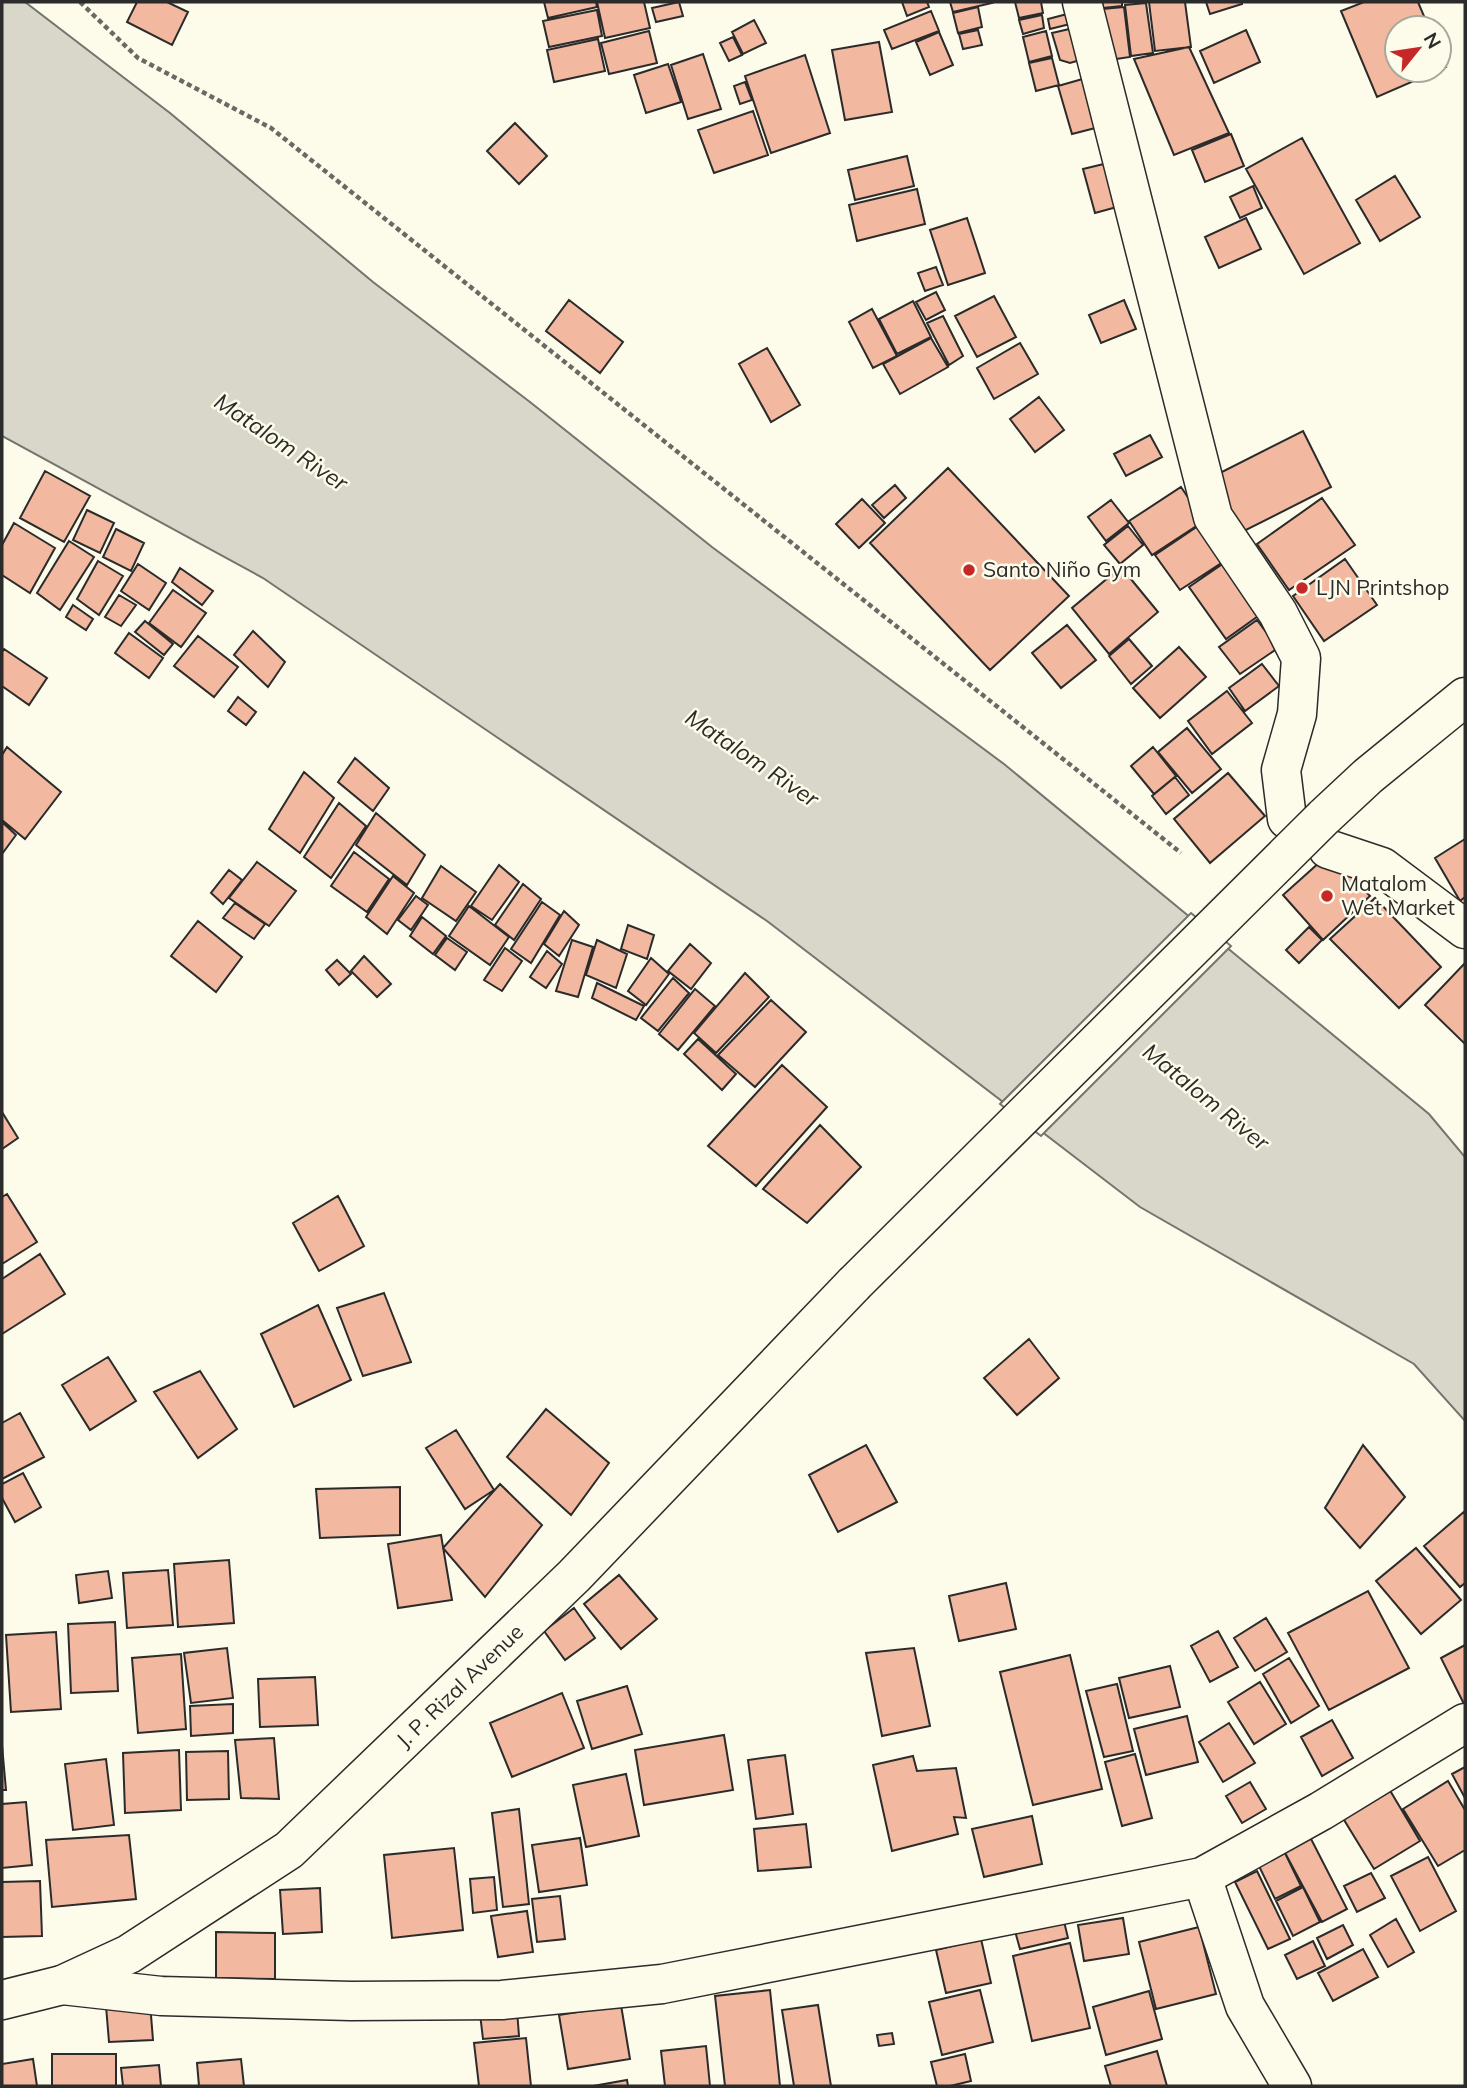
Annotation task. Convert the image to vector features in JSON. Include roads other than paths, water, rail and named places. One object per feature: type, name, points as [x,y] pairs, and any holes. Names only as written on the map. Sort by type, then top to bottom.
[{"type":"street","points":[[1082,2],[1213,517],[1278,613],[1301,658],[1297,714],[1281,770],[1313,829],[1382,867],[1465,929]]},
{"type":"street","name":"J. P. Rizal Avenue","points":[[2,2000],[62,1985],[129,1954],[289,1850],[574,1576],[854,1284],[1313,829],[1368,776],[1465,697]]},
{"type":"street","points":[[62,1985],[160,1996],[351,2001],[502,2000],[662,1983],[1202,1877],[1321,1811],[1465,1723]]},
{"type":"street","points":[[1202,1877],[1245,2006],[1292,2086]]},
{"type":"water","name":"Matalom River","points":[[2,2],[25,2],[170,113],[373,282],[530,402],[712,547],[1004,764],[1429,1114],[1465,1157],[1465,1421],[1414,1364],[1140,1207],[767,921],[263,578],[2,436]]},
{"type":"place","name":"Santo Niño Gym","points":[[969,570]]},
{"type":"place","name":"LJN Printshop","points":[[1302,588]]},
{"type":"place","name":"Matalom Wet Market","points":[[1327,896]]}]
